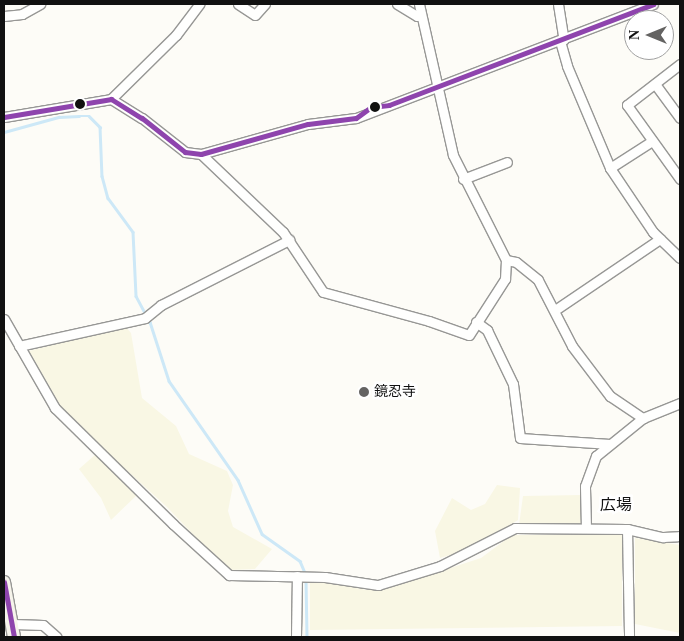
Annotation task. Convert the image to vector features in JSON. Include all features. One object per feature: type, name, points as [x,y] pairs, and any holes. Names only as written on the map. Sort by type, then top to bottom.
[{"type":"main road","points":[[4,582],[14,637]]},
{"type":"street","points":[[4,16],[22,14],[40,4]]},
{"type":"street","points":[[4,117],[112,100],[176,35],[199,4]]},
{"type":"street","points":[[238,4],[255,15],[264,4]]},
{"type":"street","points":[[397,4],[417,16],[420,14]]},
{"type":"street","points":[[201,154],[251,200],[289,240],[323,292],[334,297],[391,310],[469,335],[505,279],[506,260],[463,179],[453,155],[419,4]]},
{"type":"street","points":[[558,4],[567,66],[610,168],[660,239],[680,258]]},
{"type":"street","points":[[112,100],[142,118],[185,152],[201,154],[308,124],[356,118],[653,4]]},
{"type":"street","points":[[680,64],[627,104],[680,179]]},
{"type":"street","points":[[655,84],[680,118]]},
{"type":"street","points":[[610,168],[652,141]]},
{"type":"street","points":[[463,179],[507,162]]},
{"type":"street","points":[[555,310],[660,239]]},
{"type":"street","points":[[19,346],[148,316],[161,305],[289,240]]},
{"type":"street","points":[[506,260],[516,262],[538,280],[572,346],[602,386],[643,418]]},
{"type":"street","points":[[4,319],[55,408],[222,570],[229,574],[302,576],[378,585],[440,566],[515,528],[586,528],[627,530],[663,537],[680,536]]},
{"type":"street","points":[[476,322],[491,338],[513,384],[520,438],[610,444]]},
{"type":"street","points":[[586,528],[588,478],[596,456],[643,418],[680,403]]},
{"type":"street","points":[[627,530],[629,634]]},
{"type":"street","points":[[296,637],[302,576]]},
{"type":"street","points":[[13,624],[43,625],[58,637]]},
{"type":"shaded area","points":[[125,326],[131,333],[142,398],[176,426],[189,454],[227,471],[233,485],[228,511],[233,527],[272,549],[255,569],[230,570],[223,566],[167,507],[77,425],[61,407],[29,351]]},
{"type":"shaded area","points":[[96,454],[138,494],[111,520],[101,498],[79,469]]},
{"type":"shaded area","points":[[497,485],[520,488],[518,520],[471,549],[440,558],[435,531],[452,498],[471,510],[485,504]]},
{"type":"shaded area","points":[[582,495],[583,524],[519,525],[523,496]]},
{"type":"shaded area","points":[[512,535],[622,535],[622,626],[310,630],[310,583],[324,582],[367,590],[386,589],[481,558]]},
{"type":"shaded area","points":[[635,538],[680,545],[680,633],[635,624]]},
{"type":"waterway","points":[[4,132],[59,117],[89,116],[100,127],[102,176],[108,198],[133,232],[136,296],[150,322],[169,381],[238,480],[262,534],[300,561],[305,573]]},
{"type":"waterway","points":[[306,579],[307,637]]},
{"type":"transit line","points":[[4,117],[111,99],[142,118],[185,152],[201,154],[308,124],[356,118],[371,107],[389,105],[653,4]]},
{"type":"transit line","points":[[4,582],[14,637]]},
{"type":"place","name":"鏡忍寺","points":[[364,392]]},
{"type":"district","name":"広場","points":[[616,505]]}]
